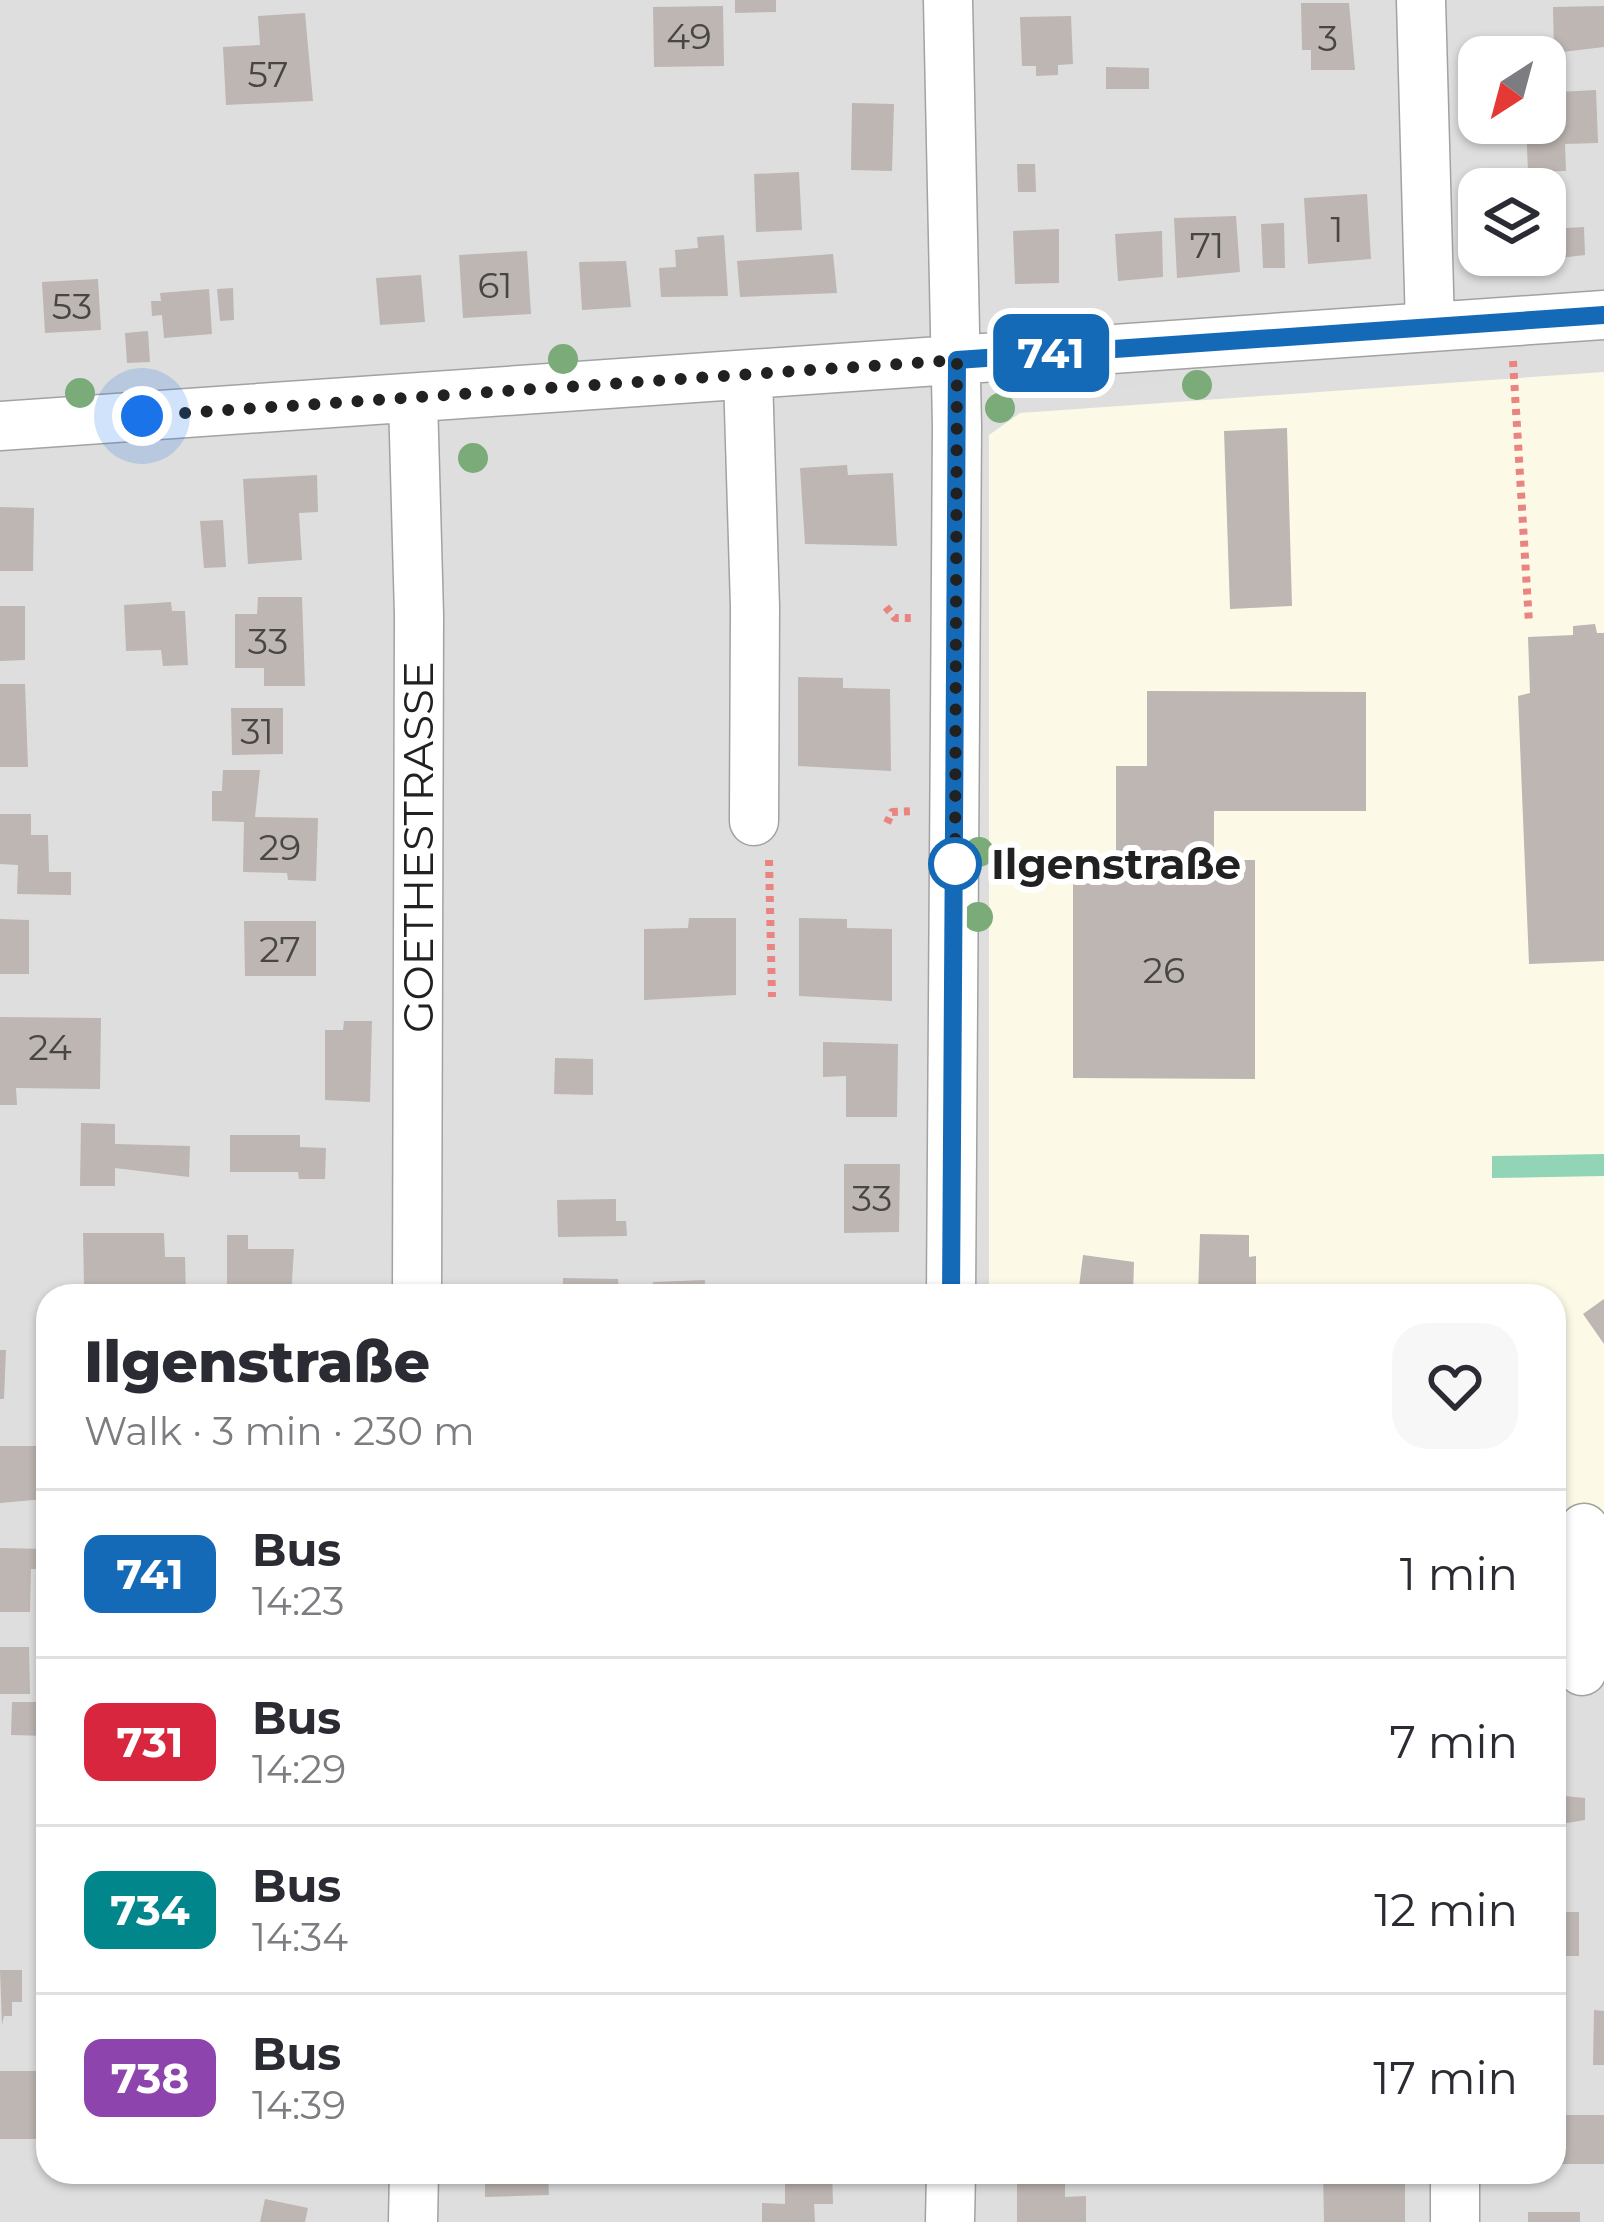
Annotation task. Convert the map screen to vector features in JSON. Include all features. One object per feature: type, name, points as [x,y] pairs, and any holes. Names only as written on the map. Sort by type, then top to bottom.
[{"type":"street","points":[[948,0],[957,360],[951,1284]]},
{"type":"street","points":[[1421,0],[1430,327]]},
{"type":"street","points":[[0,426],[1604,315]]},
{"type":"street","points":[[748,376],[761,832]]},
{"type":"street","name":"GOETHESTRASSE","points":[[413,399],[419,614],[417,1284]]},
{"type":"street","points":[[1580,1671],[1584,1528]]},
{"type":"street","points":[[413,2222],[414,2184]]},
{"type":"street","points":[[950,2222],[951,2184]]},
{"type":"street","points":[[1455,2184],[1455,2222]]},
{"type":"path","points":[[1513,360],[1529,623]]},
{"type":"path","points":[[886,607],[895,618],[928,619]]},
{"type":"path","points":[[887,823],[892,812],[927,811]]},
{"type":"path","points":[[761,832],[772,997]]},
{"type":"shaded area","points":[[0,0],[1604,0],[1604,2222],[0,2222]]},
{"type":"shaded area","points":[[1161,359],[1168,384],[1074,391],[1065,366]]},
{"type":"shaded area","points":[[1604,372],[1604,1625],[1600,1519],[1566,1517],[1566,1284],[989,1284],[989,435],[1020,413]]},
{"type":"green space","points":[[1604,1154],[1604,1176],[1492,1178],[1492,1156]]},
{"type":"building","points":[[735,0],[776,0],[776,12],[735,13]]},
{"type":"building","points":[[1301,3],[1349,3],[1355,70],[1311,70],[1311,50],[1302,50]]},
{"type":"building","points":[[723,6],[724,66],[654,67],[653,7]]},
{"type":"building","points":[[1604,6],[1604,47],[1566,52],[1566,36],[1554,36],[1553,7]]},
{"type":"building","points":[[305,13],[313,101],[226,105],[223,47],[260,45],[258,16]]},
{"type":"building","points":[[1071,16],[1073,64],[1058,65],[1058,75],[1036,76],[1036,66],[1022,66],[1020,17]]},
{"type":"building","points":[[1106,67],[1149,68],[1149,89],[1106,89]]},
{"type":"building","points":[[1596,90],[1598,143],[1566,144],[1566,92]]},
{"type":"building","points":[[852,103],[894,104],[892,171],[851,170]]},
{"type":"building","points":[[1527,144],[1565,144],[1566,168],[1528,168]]},
{"type":"building","points":[[1017,164],[1035,164],[1036,192],[1018,192]]},
{"type":"building","points":[[799,172],[802,230],[756,232],[754,174]]},
{"type":"building","points":[[1367,194],[1371,259],[1308,264],[1304,198]]},
{"type":"building","points":[[1236,216],[1240,272],[1177,278],[1174,218]]},
{"type":"building","points":[[1284,223],[1285,268],[1263,268],[1261,224]]},
{"type":"building","points":[[1584,227],[1585,255],[1566,257],[1566,228]]},
{"type":"building","points":[[1059,229],[1059,283],[1015,284],[1013,231]]},
{"type":"building","points":[[1162,231],[1163,277],[1118,281],[1115,234]]},
{"type":"building","points":[[724,235],[728,296],[661,297],[659,268],[676,267],[675,250],[698,248],[697,237]]},
{"type":"building","points":[[527,251],[531,314],[463,318],[459,255]]},
{"type":"building","points":[[833,254],[837,293],[740,297],[737,261]]},
{"type":"building","points":[[626,261],[631,307],[582,310],[579,262]]},
{"type":"building","points":[[421,275],[425,322],[380,325],[376,278]]},
{"type":"building","points":[[98,279],[101,330],[45,333],[42,282]]},
{"type":"building","points":[[233,288],[234,320],[220,321],[217,289]]},
{"type":"building","points":[[209,289],[212,334],[164,338],[162,315],[152,316],[151,301],[161,301],[160,293]]},
{"type":"building","points":[[148,331],[150,362],[127,363],[125,333]]},
{"type":"building","points":[[1287,428],[1292,606],[1230,609],[1224,431]]},
{"type":"building","points":[[847,465],[848,475],[893,473],[897,546],[805,544],[800,468]]},
{"type":"building","points":[[317,475],[318,512],[299,513],[302,560],[248,564],[243,479]]},
{"type":"building","points":[[0,507],[34,508],[33,571],[0,571]]},
{"type":"building","points":[[223,520],[226,567],[204,568],[200,521]]},
{"type":"building","points":[[258,597],[302,597],[305,686],[264,686],[264,668],[235,668],[235,614],[257,614]]},
{"type":"building","points":[[171,602],[172,611],[185,611],[188,665],[163,666],[161,650],[126,651],[124,605]]},
{"type":"building","points":[[0,606],[25,606],[25,660],[0,661]]},
{"type":"building","points":[[1595,624],[1597,633],[1604,633],[1604,961],[1529,964],[1518,696],[1530,693],[1528,637],[1573,635],[1573,626]]},
{"type":"building","points":[[798,677],[843,678],[843,688],[890,689],[891,771],[798,766]]},
{"type":"building","points":[[0,684],[25,684],[28,767],[0,767]]},
{"type":"building","points":[[1147,691],[1366,692],[1366,811],[1214,811],[1214,860],[1255,860],[1255,1079],[1073,1078],[1073,862],[1116,862],[1116,766],[1147,766]]},
{"type":"building","points":[[231,708],[283,708],[283,754],[232,755]]},
{"type":"building","points":[[223,770],[260,770],[255,817],[318,818],[316,881],[288,880],[287,873],[243,872],[244,822],[212,821],[212,791],[222,791]]},
{"type":"building","points":[[0,814],[31,814],[31,835],[48,835],[49,872],[71,872],[71,895],[17,894],[18,865],[0,864]]},
{"type":"building","points":[[689,918],[736,918],[736,995],[644,1000],[644,929],[688,928]]},
{"type":"building","points":[[799,918],[847,919],[847,928],[892,929],[892,1001],[799,996]]},
{"type":"building","points":[[0,919],[29,920],[29,974],[0,974]]},
{"type":"building","points":[[244,921],[316,921],[316,976],[245,976]]},
{"type":"building","points":[[0,1017],[101,1018],[100,1089],[16,1088],[17,1105],[0,1105]]},
{"type":"building","points":[[344,1021],[372,1021],[370,1102],[325,1100],[325,1030],[343,1030]]},
{"type":"building","points":[[823,1042],[898,1044],[897,1117],[846,1117],[846,1076],[823,1077]]},
{"type":"building","points":[[555,1058],[593,1059],[593,1095],[554,1094]]},
{"type":"building","points":[[81,1123],[115,1124],[115,1144],[190,1146],[189,1177],[115,1168],[115,1186],[80,1186]]},
{"type":"building","points":[[230,1135],[300,1135],[300,1147],[326,1148],[325,1179],[299,1179],[298,1172],[230,1172]]},
{"type":"building","points":[[844,1164],[900,1164],[899,1232],[844,1233]]},
{"type":"building","points":[[616,1199],[616,1221],[626,1221],[627,1236],[558,1237],[557,1200]]},
{"type":"building","points":[[83,1233],[164,1233],[165,1257],[185,1257],[186,1284],[84,1284]]},
{"type":"building","points":[[1200,1234],[1249,1235],[1249,1257],[1256,1256],[1256,1284],[1198,1284]]},
{"type":"building","points":[[227,1235],[248,1235],[248,1249],[294,1249],[292,1284],[227,1284]]},
{"type":"building","points":[[1083,1255],[1134,1262],[1133,1284],[1079,1284]]},
{"type":"building","points":[[563,1278],[618,1279],[618,1284],[563,1284]]},
{"type":"building","points":[[705,1280],[705,1284],[653,1282]]},
{"type":"building","points":[[1604,1299],[1604,1344],[1583,1314]]},
{"type":"building","points":[[0,1350],[6,1350],[4,1399],[0,1399]]},
{"type":"building","points":[[0,1446],[36,1446],[36,1500],[0,1503]]},
{"type":"building","points":[[0,1548],[36,1549],[30,1612],[0,1612]]},
{"type":"building","points":[[0,1647],[29,1647],[30,1694],[0,1694]]},
{"type":"building","points":[[12,1702],[36,1702],[36,1736],[11,1735]]},
{"type":"building","points":[[1566,1796],[1585,1798],[1585,1820],[1566,1823]]},
{"type":"building","points":[[1566,1912],[1579,1912],[1579,1956],[1566,1956]]},
{"type":"building","points":[[0,1970],[22,1970],[22,2002],[12,2002],[12,2016],[4,2016],[2,2025]]},
{"type":"building","points":[[1594,2010],[1604,2011],[1604,2065],[1593,2065]]},
{"type":"building","points":[[0,2071],[36,2071],[36,2139],[0,2139]]},
{"type":"building","points":[[1566,2115],[1604,2115],[1604,2164],[1566,2164]]},
{"type":"building","points":[[485,2184],[549,2184],[549,2195],[485,2197]]},
{"type":"building","points":[[785,2184],[832,2184],[833,2204],[814,2204],[815,2222],[762,2222],[762,2203],[785,2204]]},
{"type":"building","points":[[1017,2184],[1065,2184],[1065,2197],[1086,2196],[1086,2222],[1017,2222]]},
{"type":"building","points":[[1323,2184],[1405,2184],[1405,2222],[1324,2222]]},
{"type":"building","points":[[265,2199],[308,2208],[305,2222],[260,2222]]},
{"type":"building","points":[[1528,2212],[1580,2212],[1580,2222],[1528,2222]]},
{"type":"bus line","name":"741","points":[[951,1284],[957,360],[1604,315]]},
{"type":"place","name":"Ilgenstraße","points":[[955,864]]},
{"type":"route","points":[[142,416],[957,360],[955,868],[955,864]]}]
